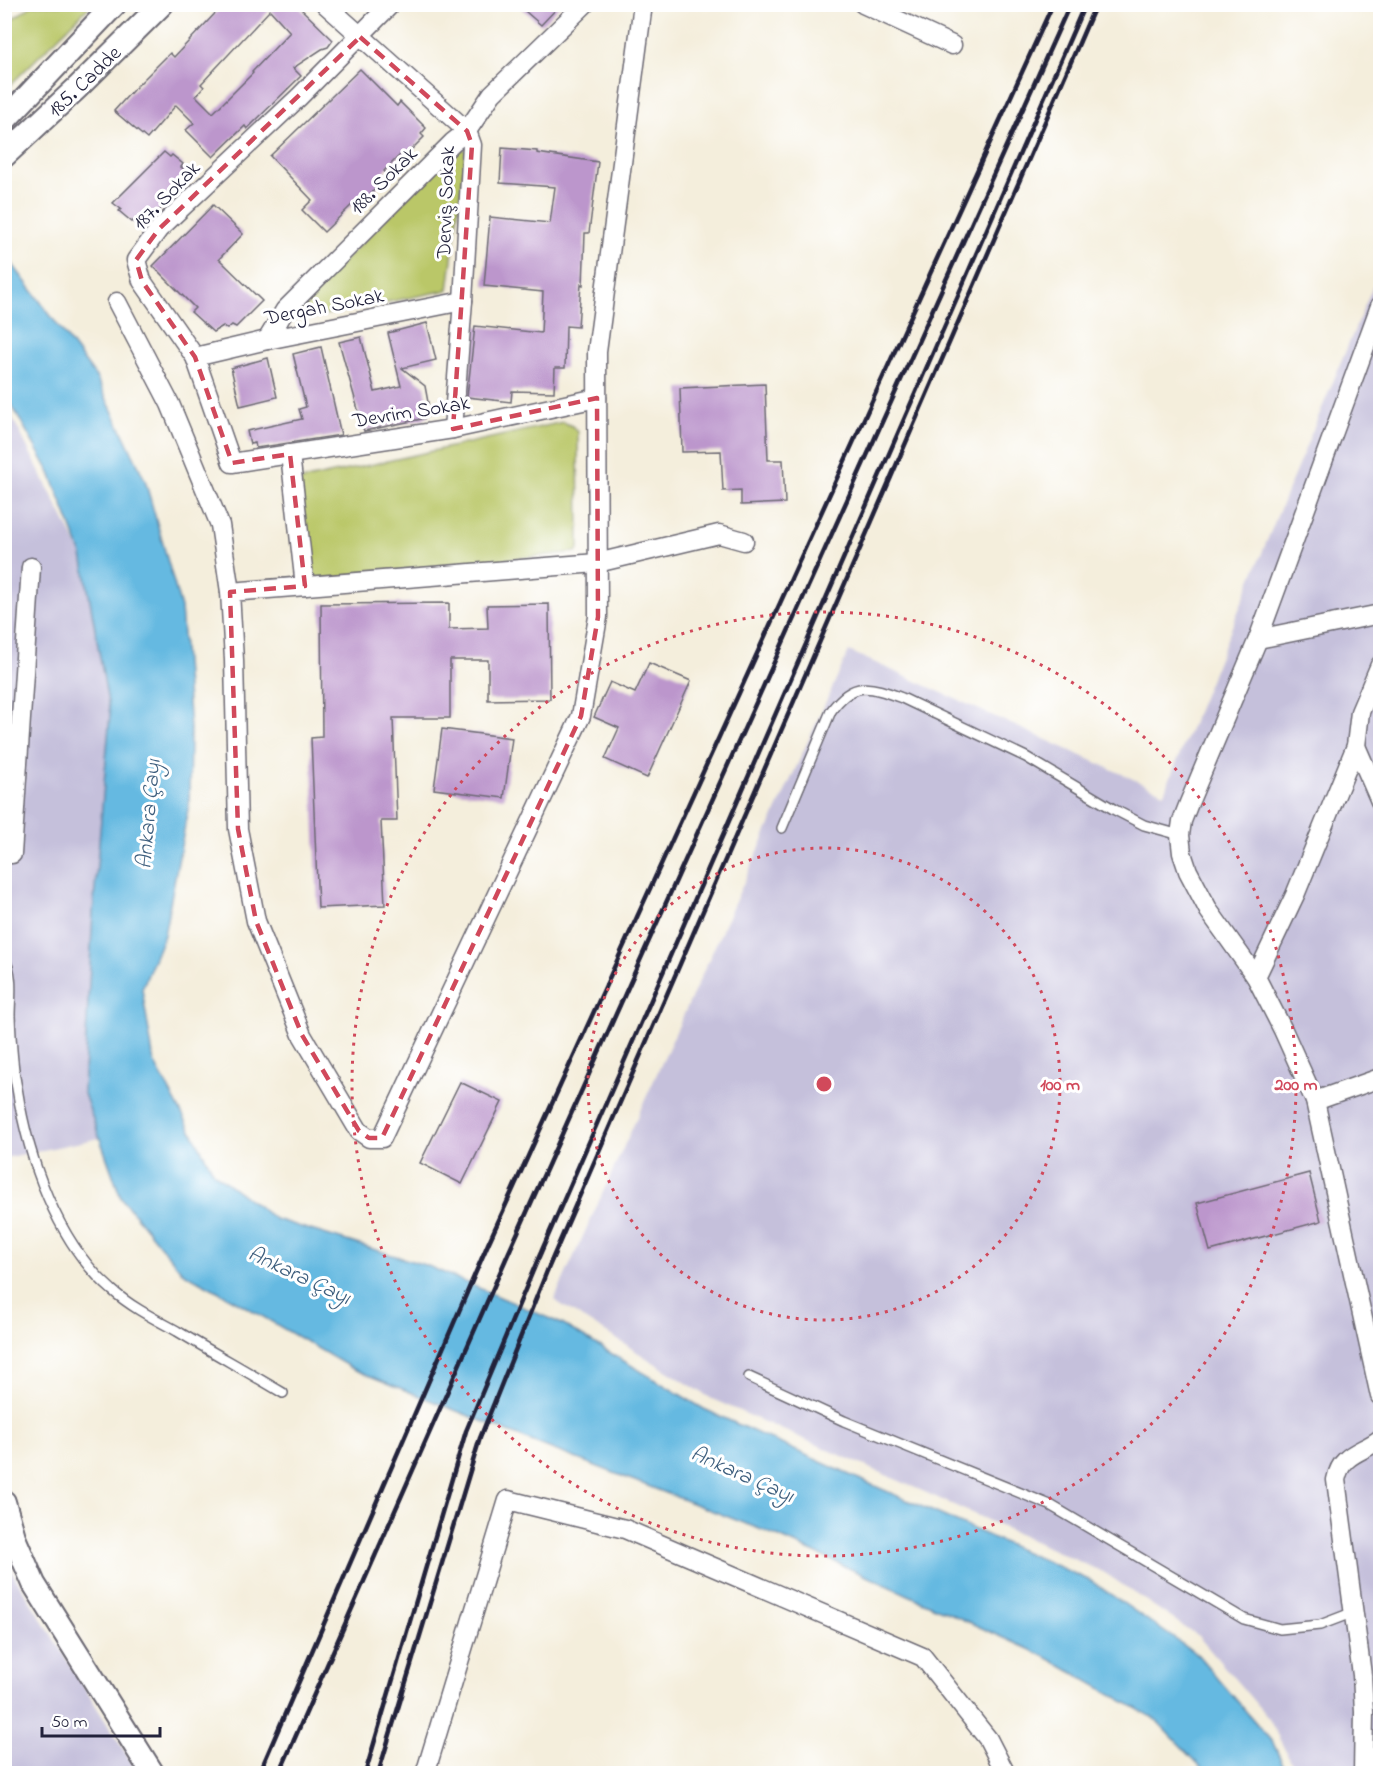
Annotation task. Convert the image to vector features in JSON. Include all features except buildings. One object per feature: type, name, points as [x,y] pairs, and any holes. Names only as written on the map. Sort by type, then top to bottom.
[{"type":"street","name":"185. Cadde","points":[[4,121],[115,4]]},
{"type":"street","name":"185. Cadde","points":[[4,156],[162,4]]},
{"type":"street","name":"Derviş Sokak","points":[[325,4],[467,131],[472,144],[453,429]]},
{"type":"street","name":"187. Sokak","points":[[232,463],[195,357],[142,281],[136,260],[159,229],[299,97],[391,4]]},
{"type":"street","name":"188. Sokak","points":[[267,340],[285,310],[453,142],[467,131],[492,94],[585,4]]},
{"type":"street","points":[[117,302],[170,404],[220,525],[230,592],[238,829],[256,921],[302,1035],[359,1131],[369,1138],[381,1138],[581,716],[598,617],[597,352],[643,4]]},
{"type":"street","points":[[863,4],[952,45]]},
{"type":"street","name":"Dergah Sokak","points":[[195,357],[267,340],[463,301]]},
{"type":"street","points":[[1380,306],[1258,639],[1188,802],[1180,835],[1182,853],[1188,871],[1209,911],[1256,977],[1315,1101],[1380,1396]]},
{"type":"street","name":"Devrim Sokak","points":[[232,463],[453,429],[597,398]]},
{"type":"street","points":[[290,454],[305,586]]},
{"type":"street","points":[[230,592],[597,563],[719,534],[744,542]]},
{"type":"street","points":[[4,854],[12,854],[31,567]]},
{"type":"street","points":[[1258,639],[1380,614]]},
{"type":"street","points":[[1256,977],[1295,895],[1356,746],[1360,712],[1380,664]]},
{"type":"street","points":[[1356,746],[1380,801]]},
{"type":"street","points":[[1315,1101],[1380,1078]]},
{"type":"street","points":[[1363,1773],[1362,1675],[1336,1480],[1347,1458],[1380,1439]]},
{"type":"street","points":[[425,1773],[508,1500],[625,1528],[923,1657],[988,1738],[1006,1773]]},
{"type":"street","points":[[4,1502],[15,1540],[34,1584],[153,1773]]},
{"type":"lane","points":[[782,828],[831,711],[846,694],[853,690],[866,688],[902,698],[1026,757],[1144,825],[1180,835]]},
{"type":"lane","points":[[4,958],[10,975],[13,1058],[22,1116],[42,1182],[66,1235],[97,1276],[129,1303],[283,1393]]},
{"type":"lane","points":[[749,1377],[844,1421],[1050,1505],[1244,1620],[1280,1629],[1320,1625],[1354,1612]]},
{"type":"highlighted area","points":[[360,37],[467,131],[472,145],[453,429],[597,398],[598,617],[581,716],[382,1138],[369,1138],[359,1131],[302,1035],[256,921],[238,829],[230,592],[305,586],[290,454],[232,463],[195,357],[142,281],[136,260],[159,229]]},
{"type":"shaded area","points":[[1380,269],[1380,1773],[1297,1773],[1269,1719],[1198,1636],[1105,1573],[712,1399],[554,1300],[849,651],[1164,793]]},
{"type":"shaded area","points":[[4,401],[82,555],[110,714],[93,912],[83,1091],[100,1138],[5,1158]]},
{"type":"shaded area","points":[[4,1549],[15,1577],[138,1773],[5,1773]]},
{"type":"green space","points":[[33,5],[91,5],[5,90],[5,24]]},
{"type":"green space","points":[[455,147],[466,150],[448,290],[298,320],[289,317]]},
{"type":"green space","points":[[563,422],[578,432],[579,549],[576,552],[317,580],[312,577],[300,482],[302,480]]},
{"type":"water","name":"Ankara Çayı","points":[[5,254],[96,377],[145,480],[181,608],[190,729],[189,805],[164,935],[142,989],[154,1062],[214,1173],[275,1219],[428,1266],[562,1324],[704,1409],[1091,1581],[1198,1655],[1273,1743],[1287,1773],[1207,1773],[1155,1719],[1042,1655],[775,1535],[536,1443],[353,1369],[182,1272],[121,1198],[83,1091],[93,912],[110,714],[82,555],[50,473],[5,393]]},
{"type":"railway","points":[[259,1774],[488,1244],[1053,4]]},
{"type":"railway","points":[[279,1774],[509,1252],[1070,4]]},
{"type":"railway","points":[[365,1774],[466,1431],[535,1266],[1085,4]]},
{"type":"railway","points":[[378,1774],[480,1438],[547,1271],[1096,4]]}]
